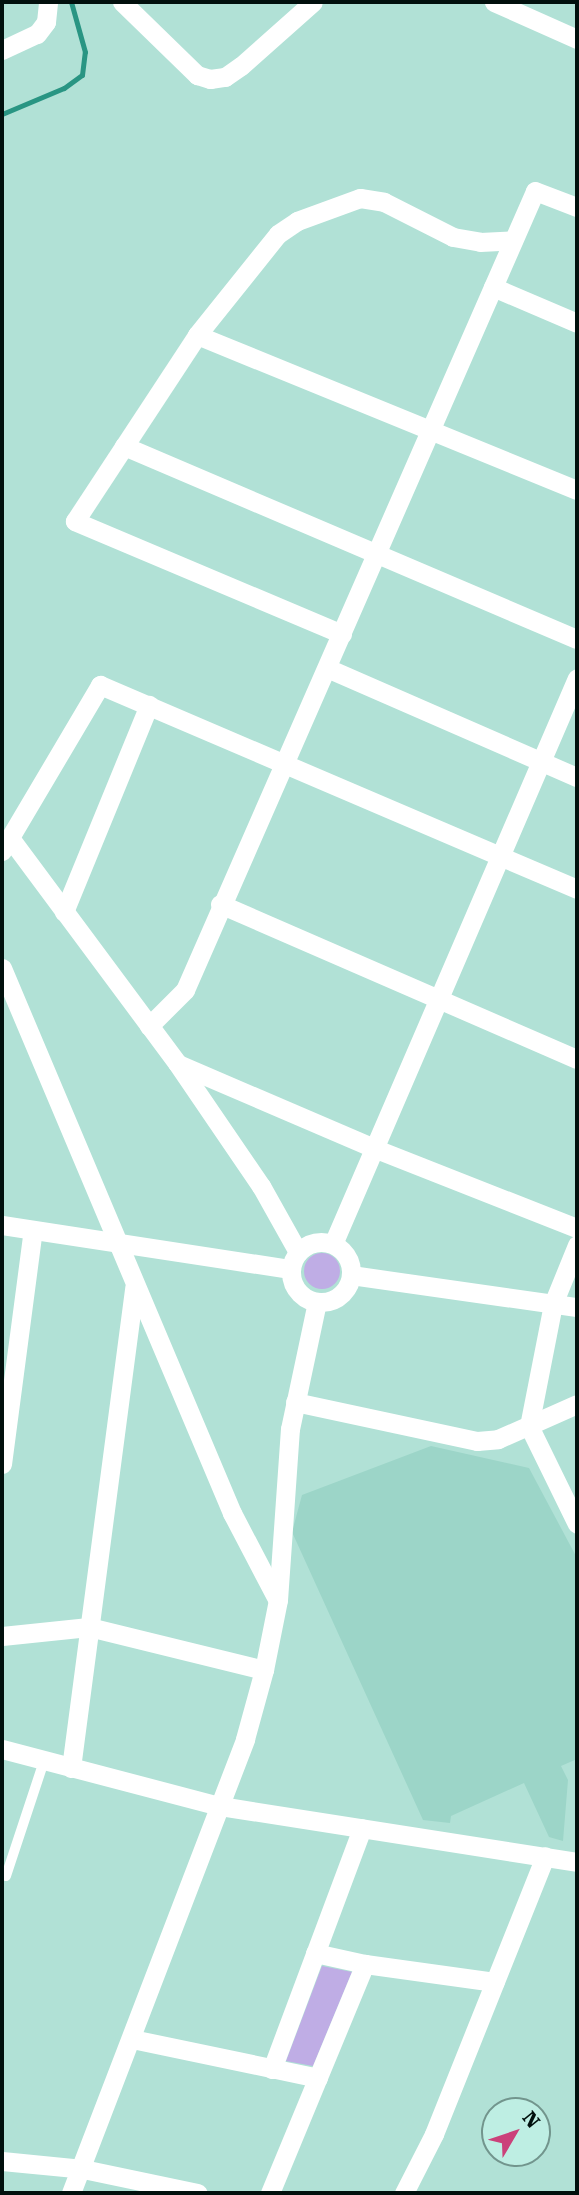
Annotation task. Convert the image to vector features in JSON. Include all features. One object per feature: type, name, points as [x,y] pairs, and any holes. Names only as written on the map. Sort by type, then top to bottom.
[{"type":"street","points":[[2,50],[37,34],[46,22],[48,2]]},
{"type":"street","points":[[122,2],[197,75],[209,79],[225,77],[241,66],[313,2]]},
{"type":"street","points":[[494,2],[577,39]]},
{"type":"street","points":[[149,1026],[185,990],[220,904],[286,764],[535,191],[577,206]]},
{"type":"street","points":[[342,634],[75,520],[197,335],[278,234],[297,221],[360,198],[384,202],[453,237],[480,242],[513,240]]},
{"type":"street","points":[[493,287],[577,323]]},
{"type":"street","points":[[197,335],[577,490]]},
{"type":"street","points":[[124,446],[577,639]]},
{"type":"street","points":[[327,668],[577,777]]},
{"type":"street","points":[[332,1244],[376,1149],[577,678]]},
{"type":"street","points":[[2,1225],[118,1242],[294,1260],[314,1242],[332,1244],[347,1257],[351,1275],[343,1293],[317,1302],[300,1294],[294,1260],[261,1186],[177,1063],[64,912],[6,845],[100,685],[577,889]]},
{"type":"street","points":[[64,912],[149,705]]},
{"type":"street","points":[[220,904],[577,1059]]},
{"type":"street","points":[[2,968],[232,1513],[278,1600]]},
{"type":"street","points":[[177,1063],[376,1149],[577,1228]]},
{"type":"street","points":[[2,1464],[33,1230]]},
{"type":"street","points":[[577,1245],[553,1304],[529,1426],[577,1524]]},
{"type":"street","points":[[351,1275],[577,1307]]},
{"type":"street","points":[[71,1768],[134,1286]]},
{"type":"street","points":[[71,2193],[83,2169],[220,1805],[264,1670],[278,1600],[295,1402],[317,1302]]},
{"type":"street","points":[[295,1402],[477,1441],[498,1439],[577,1404]]},
{"type":"street","points":[[2,1636],[89,1627],[264,1670]]},
{"type":"street","points":[[2,1749],[220,1805],[577,1862]]},
{"type":"street","points":[[272,2068],[362,1828]]},
{"type":"street","points":[[404,2193],[434,2134],[545,1856]]},
{"type":"street","points":[[315,1954],[365,1964],[495,1982]]},
{"type":"street","points":[[270,2193],[365,1964]]},
{"type":"street","points":[[132,2039],[318,2078]]},
{"type":"street","points":[[2,2161],[83,2169],[198,2193]]},
{"type":"lane","points":[[6,1876],[44,1761]]},
{"type":"shaded area","points":[[322,1253],[335,1258],[340,1271],[335,1284],[322,1289],[309,1284],[304,1271],[309,1258]]},
{"type":"shaded area","points":[[431,1446],[529,1468],[577,1558],[577,1759],[561,1766],[568,1780],[563,1841],[549,1837],[524,1783],[451,1816],[450,1823],[423,1820],[292,1532],[302,1495]]},
{"type":"shaded area","points":[[322,1966],[352,1972],[313,2066],[286,2061]]},
{"type":"waterway","points":[[2,114],[64,88],[82,75],[85,52],[71,2]]}]
